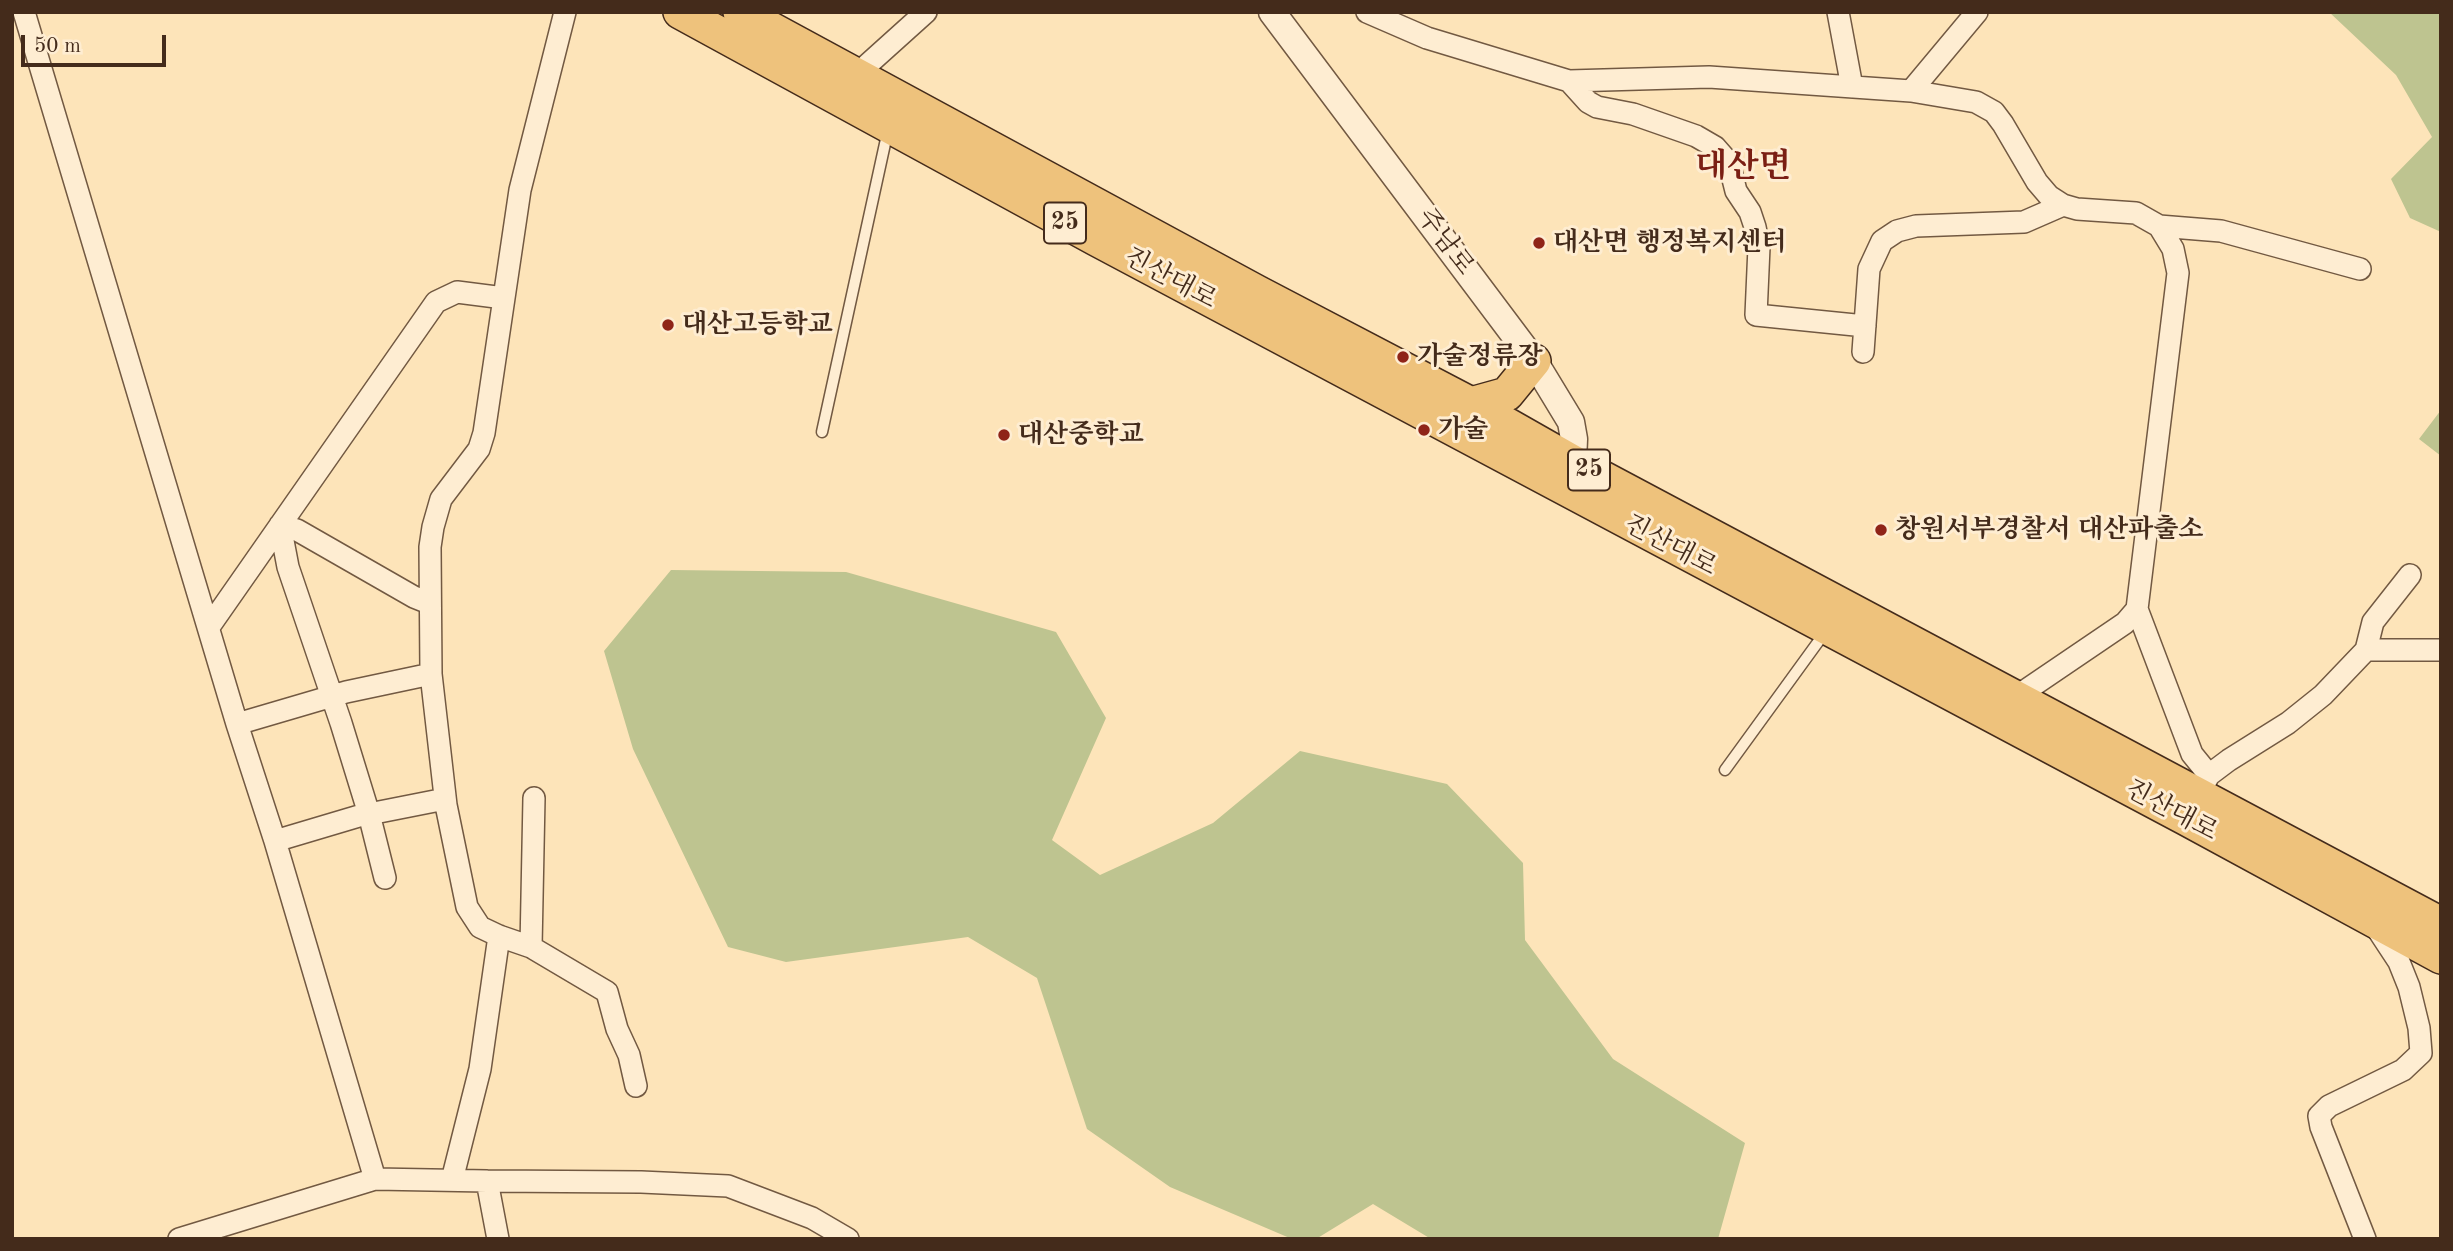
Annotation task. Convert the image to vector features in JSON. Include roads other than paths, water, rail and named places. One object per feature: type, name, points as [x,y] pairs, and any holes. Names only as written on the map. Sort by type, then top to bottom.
[{"type":"main road","name":"진산대로","points":[[680,12],[895,113],[1257,292],[1471,404],[1566,474]]},
{"type":"main road","name":"진산대로","points":[[740,12],[856,75],[895,113],[1566,474],[1834,617],[2198,796]]},
{"type":"main road","points":[[1471,404],[1507,394],[1534,361]]},
{"type":"main road","name":"진산대로","points":[[1834,617],[2017,697],[2198,796],[2372,903],[2441,957]]},
{"type":"main road","name":"진산대로","points":[[2372,903],[2441,924]]},
{"type":"street","points":[[24,12],[375,1179]]},
{"type":"street","points":[[565,12],[520,190],[484,433],[479,449],[441,499],[437,511],[430,547],[432,674],[445,799],[467,908],[480,927],[531,947],[607,992],[617,1029],[629,1055],[636,1086]]},
{"type":"street","points":[[856,75],[926,12]]},
{"type":"street","name":"주남로","points":[[1272,12],[1534,361],[1571,422],[1574,439],[1566,474]]},
{"type":"street","points":[[1367,12],[1427,38],[1569,81],[1709,77],[1911,91],[1976,102],[1994,112],[2037,182],[2049,196],[2063,205],[2077,209],[2136,213],[2158,226],[2174,249],[2178,273],[2137,609],[2192,754],[2198,796]]},
{"type":"street","points":[[1838,12],[1852,87]]},
{"type":"street","points":[[1911,91],[1977,12]]},
{"type":"street","points":[[1569,81],[1588,102],[1597,107],[1633,114],[1696,136],[1715,147],[1729,163],[1736,191],[1750,212],[1759,247],[1756,315],[1865,326]]},
{"type":"street","points":[[1863,352],[1869,268],[1882,241],[1897,231],[1916,226],[2024,222],[2063,205]]},
{"type":"street","points":[[2158,226],[2221,230],[2360,269]]},
{"type":"street","points":[[209,627],[436,302],[457,292],[504,298]]},
{"type":"street","points":[[280,525],[297,530],[429,603]]},
{"type":"street","points":[[280,525],[288,568],[369,814],[384,878]]},
{"type":"street","points":[[2198,796],[2323,695],[2366,650],[2373,622],[2410,575]]},
{"type":"street","points":[[2017,697],[2125,623],[2137,609]]},
{"type":"street","points":[[2366,650],[2441,650]]},
{"type":"street","points":[[237,724],[332,696],[432,674]]},
{"type":"street","points":[[531,947],[534,798]]},
{"type":"street","points":[[275,841],[369,814],[445,799]]},
{"type":"street","points":[[2365,1239],[2321,1127],[2319,1115],[2329,1106],[2403,1070],[2421,1053],[2417,1018],[2399,962],[2372,903]]},
{"type":"street","points":[[452,1180],[480,1069],[499,936]]},
{"type":"street","points":[[179,1239],[375,1179],[641,1182],[728,1186],[812,1219],[848,1239]]},
{"type":"street","points":[[487,1181],[498,1239]]},
{"type":"lane","points":[[822,432],[895,113]]},
{"type":"lane","points":[[1725,770],[1834,617]]},
{"type":"place","name":"대산면 행정복지센터","points":[[1539,243]]},
{"type":"place","name":"대산고등학교","points":[[668,325]]},
{"type":"place","name":"가술정류장","points":[[1403,357]]},
{"type":"place","name":"가술","points":[[1424,430]]},
{"type":"place","name":"대산중학교","points":[[1004,435]]},
{"type":"place","name":"창원서부경찰서 대산파출소","points":[[1881,530]]},
{"type":"district","name":"대산면","points":[[1743,167]]}]
